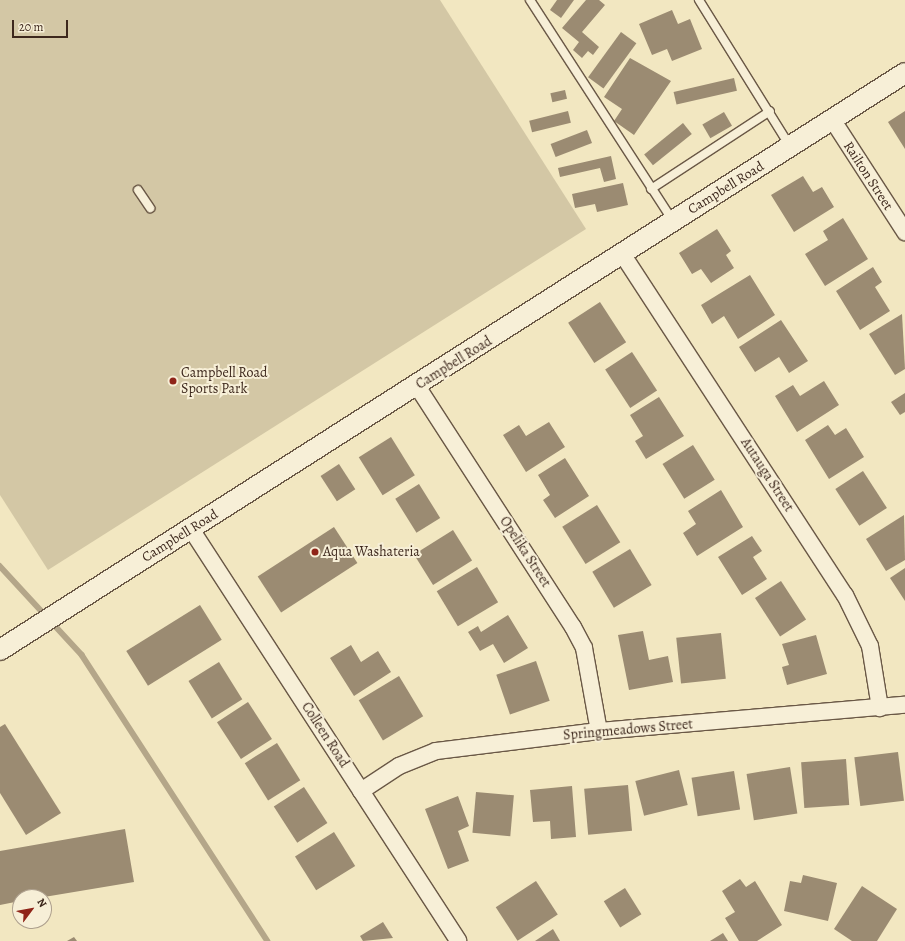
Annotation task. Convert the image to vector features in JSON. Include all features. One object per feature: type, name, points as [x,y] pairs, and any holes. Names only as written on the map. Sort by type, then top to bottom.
[{"type":"street","name":"Campbell Road","points":[[0,650],[67,606],[623,255],[673,221],[905,72]]},
{"type":"street","name":"Railton Street","points":[[832,119],[905,232]]},
{"type":"street","name":"Autauga Street","points":[[623,255],[845,595],[870,646],[880,708]]},
{"type":"street","name":"Opelika Street","points":[[417,386],[573,627],[584,648],[599,731]]},
{"type":"street","name":"Colleen Road","points":[[191,529],[459,941]]},
{"type":"street","name":"Springmeadows Street","points":[[361,791],[399,766],[436,751],[599,731],[905,705]]},
{"type":"lane","points":[[530,0],[673,221]]},
{"type":"lane","points":[[699,0],[791,146]]},
{"type":"lane","points":[[651,189],[770,111]]},
{"type":"lane","points":[[138,190],[150,208]]},
{"type":"shaded area","name":"Campbell Road Sports Park","points":[[0,0],[440,0],[586,229],[48,570],[0,495]]},
{"type":"building","points":[[557,0],[574,0],[561,18],[550,10]]},
{"type":"building","points":[[586,0],[599,0],[605,5],[582,32],[599,47],[593,55],[588,51],[582,58],[573,50],[579,42],[562,28]]},
{"type":"building","points":[[672,10],[678,24],[690,19],[702,49],[672,61],[667,49],[652,55],[639,24]]},
{"type":"building","points":[[621,32],[636,43],[603,88],[588,77]]},
{"type":"building","points":[[630,58],[671,81],[634,135],[614,121],[622,109],[604,97]]},
{"type":"building","points":[[734,78],[737,91],[677,105],[674,92]]},
{"type":"building","points":[[565,90],[567,99],[552,102],[550,93]]},
{"type":"building","points":[[568,111],[571,123],[532,132],[529,121]]},
{"type":"building","points":[[905,111],[905,149],[888,122]]},
{"type":"building","points":[[724,112],[732,126],[710,138],[702,124]]},
{"type":"building","points":[[683,123],[692,134],[653,165],[644,154]]},
{"type":"building","points":[[587,130],[592,143],[556,157],[551,144]]},
{"type":"building","points":[[611,156],[616,179],[604,182],[600,168],[560,177],[558,168]]},
{"type":"building","points":[[803,176],[813,192],[822,187],[834,207],[794,232],[771,195]]},
{"type":"building","points":[[623,183],[628,205],[597,212],[595,204],[575,208],[572,194]]},
{"type":"building","points":[[843,218],[868,259],[825,286],[805,254],[828,240],[823,231]]},
{"type":"building","points":[[717,229],[731,251],[726,255],[734,268],[711,283],[701,269],[692,274],[679,253]]},
{"type":"building","points":[[873,267],[882,282],[875,287],[890,311],[860,330],[836,291]]},
{"type":"building","points":[[750,275],[775,315],[738,339],[724,316],[712,324],[701,305]]},
{"type":"building","points":[[600,302],[626,342],[594,363],[568,323]]},
{"type":"building","points":[[902,314],[905,369],[895,375],[869,334]]},
{"type":"building","points":[[781,320],[808,361],[789,373],[779,357],[755,372],[739,347]]},
{"type":"building","points":[[632,352],[657,391],[630,408],[605,369]]},
{"type":"building","points":[[824,381],[839,405],[797,432],[775,396],[793,385],[800,396]]},
{"type":"building","points":[[905,393],[905,412],[900,415],[891,402]]},
{"type":"building","points":[[659,397],[684,436],[646,459],[635,441],[643,436],[630,415]]},
{"type":"building","points":[[549,422],[565,447],[526,472],[503,435],[519,425],[526,436]]},
{"type":"building","points":[[828,425],[835,435],[846,428],[864,457],[829,479],[805,440]]},
{"type":"building","points":[[391,437],[415,475],[383,495],[359,457]]},
{"type":"building","points":[[693,445],[715,480],[684,499],[662,464]]},
{"type":"building","points":[[565,458],[589,496],[555,518],[543,500],[550,495],[538,475]]},
{"type":"building","points":[[339,464],[355,489],[337,501],[321,476]]},
{"type":"building","points":[[863,471],[887,508],[859,526],[835,489]]},
{"type":"building","points":[[419,484],[440,518],[416,533],[395,499]]},
{"type":"building","points":[[721,490],[743,527],[697,556],[683,533],[696,524],[688,511]]},
{"type":"building","points":[[597,505],[620,542],[586,564],[562,527]]},
{"type":"building","points":[[904,515],[905,560],[886,571],[866,539]]},
{"type":"building","points":[[334,527],[357,563],[281,613],[258,577]]},
{"type":"building","points":[[453,530],[472,561],[433,585],[414,554]]},
{"type":"building","points":[[752,536],[762,551],[753,557],[767,579],[742,595],[718,557]]},
{"type":"building","points":[[630,549],[652,585],[614,608],[592,572]]},
{"type":"building","points":[[477,567],[498,602],[458,626],[437,591]]},
{"type":"building","points":[[905,568],[905,601],[890,578]]},
{"type":"building","points":[[781,581],[806,620],[780,636],[755,598]]},
{"type":"building","points":[[200,605],[222,640],[148,686],[126,651]]},
{"type":"building","points":[[508,615],[528,648],[504,663],[493,644],[480,651],[468,632],[478,626],[481,632]]},
{"type":"building","points":[[643,631],[649,660],[668,656],[673,682],[629,690],[618,635]]},
{"type":"building","points":[[721,633],[726,679],[681,683],[676,638]]},
{"type":"building","points":[[816,635],[827,674],[787,685],[782,667],[789,665],[782,644]]},
{"type":"building","points":[[351,645],[361,662],[378,651],[391,672],[354,696],[330,658]]},
{"type":"building","points":[[536,661],[550,701],[510,714],[496,675]]},
{"type":"building","points":[[219,662],[242,699],[212,718],[188,681]]},
{"type":"building","points":[[399,676],[423,716],[383,740],[359,700]]},
{"type":"building","points":[[248,702],[272,739],[241,759],[217,722]]},
{"type":"building","points":[[5,724],[61,813],[26,835],[0,793],[0,727]]},
{"type":"building","points":[[277,743],[300,780],[268,800],[245,763]]},
{"type":"building","points":[[898,752],[904,801],[860,806],[854,757]]},
{"type":"building","points":[[846,759],[849,805],[804,808],[801,762]]},
{"type":"building","points":[[790,767],[797,813],[754,820],[747,774]]},
{"type":"building","points":[[679,770],[688,805],[644,816],[635,781]]},
{"type":"building","points":[[734,771],[740,810],[698,816],[692,778]]},
{"type":"building","points":[[628,785],[632,831],[588,835],[584,789]]},
{"type":"building","points":[[572,786],[576,837],[551,839],[550,821],[533,822],[530,790]]},
{"type":"building","points":[[304,787],[327,823],[297,843],[274,807]]},
{"type":"building","points":[[476,792],[514,795],[510,836],[472,833]]},
{"type":"building","points":[[458,796],[469,826],[458,831],[469,861],[448,869],[425,809]]},
{"type":"building","points":[[125,829],[134,882],[52,896],[52,889],[12,889],[12,903],[0,905],[0,851]]},
{"type":"building","points":[[334,832],[355,866],[316,890],[295,856]]},
{"type":"building","points":[[803,875],[837,883],[828,921],[784,911],[790,881],[801,883]]},
{"type":"building","points":[[740,879],[746,887],[755,881],[782,925],[757,941],[739,941],[725,918],[735,912],[722,891]]},
{"type":"building","points":[[536,881],[558,915],[518,941],[496,907]]},
{"type":"building","points":[[862,886],[897,909],[877,941],[852,941],[834,929]]},
{"type":"building","points":[[625,888],[641,914],[620,928],[604,901]]},
{"type":"building","points":[[383,922],[393,938],[363,941],[360,936]]},
{"type":"building","points":[[553,929],[560,941],[535,941]]},
{"type":"building","points":[[723,933],[728,941],[710,941]]},
{"type":"building","points":[[74,937],[77,941],[67,941]]},
{"type":"waterway","points":[[0,566],[82,655],[268,941]]},
{"type":"place","name":"Campbell Road Sports Park","points":[[173,381]]},
{"type":"place","name":"Aqua Washateria","points":[[315,552]]}]
